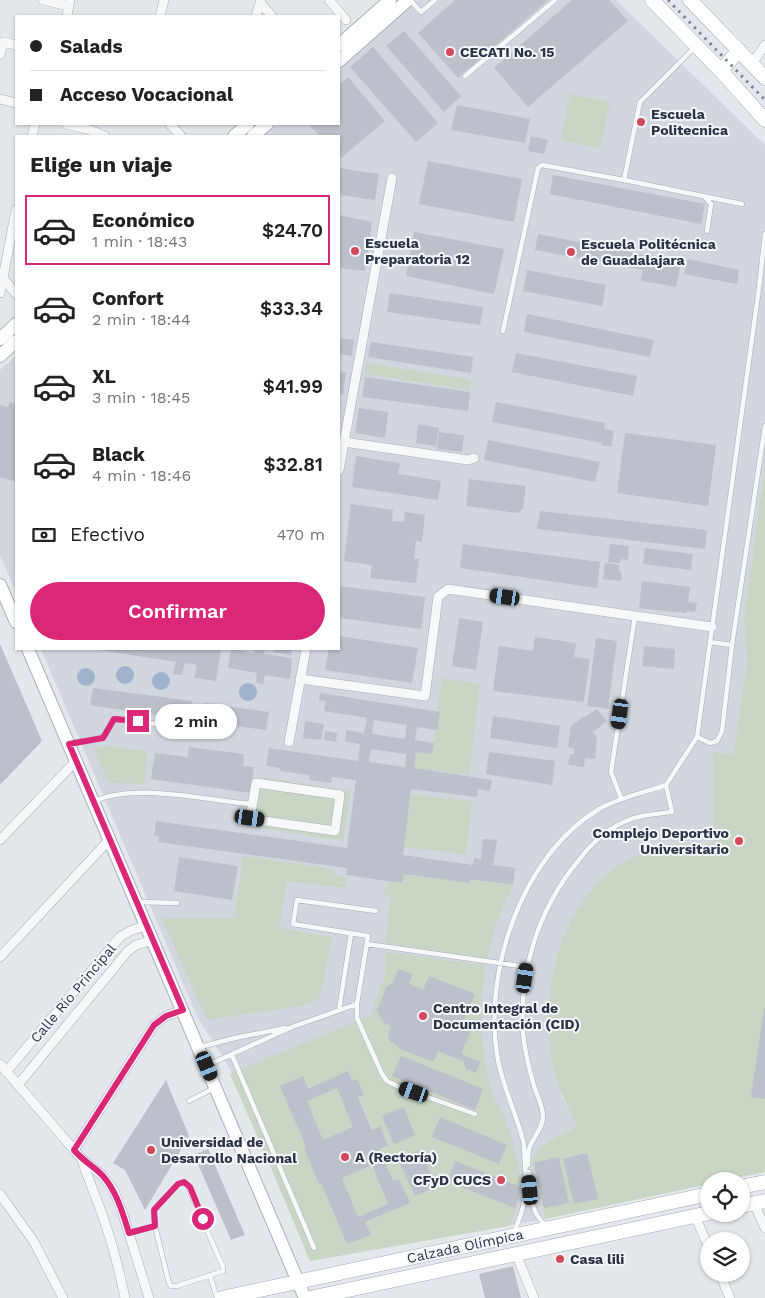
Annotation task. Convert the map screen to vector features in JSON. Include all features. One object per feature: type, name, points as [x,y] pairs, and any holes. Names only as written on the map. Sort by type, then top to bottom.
[{"type":"main road","points":[[340,44],[389,4],[409,0]]},
{"type":"main road","points":[[652,0],[721,71],[765,120]]},
{"type":"main road","points":[[690,0],[765,78]]},
{"type":"main road","points":[[340,60],[389,4]]},
{"type":"main road","points":[[721,71],[739,50]]},
{"type":"main road","points":[[235,135],[247,125]]},
{"type":"main road","points":[[254,135],[266,125]]},
{"type":"main road","points":[[0,339],[15,325]]},
{"type":"main road","points":[[0,356],[15,342]]},
{"type":"main road","points":[[0,585],[15,615]]},
{"type":"main road","points":[[28,650],[305,1298]]},
{"type":"main road","points":[[750,1185],[765,1182]]},
{"type":"main road","name":"Calzada Olímpica","points":[[222,1298],[700,1196]]},
{"type":"main road","name":"Calzada Olímpica","points":[[310,1298],[700,1214]]},
{"type":"street","points":[[43,0],[70,3]]},
{"type":"street","points":[[160,15],[164,0]]},
{"type":"street","points":[[329,0],[346,20]]},
{"type":"street","points":[[256,15],[261,2]]},
{"type":"street","points":[[261,2],[271,15]]},
{"type":"street","points":[[0,55],[3,42],[15,45]]},
{"type":"street","points":[[752,64],[765,45]]},
{"type":"street","points":[[0,99],[15,103]]},
{"type":"street","points":[[70,125],[102,135]]},
{"type":"street","points":[[171,125],[179,135]]},
{"type":"street","points":[[340,464],[392,178]]},
{"type":"street","points":[[0,293],[15,215]]},
{"type":"street","points":[[3,278],[15,293]]},
{"type":"street","points":[[344,442],[468,460],[474,458]]},
{"type":"street","points":[[300,679],[425,696],[438,597],[448,589],[712,628]]},
{"type":"street","points":[[289,742],[306,650]]},
{"type":"street","points":[[0,840],[76,761]]},
{"type":"street","points":[[256,783],[340,795],[335,831],[250,818],[252,804],[256,783]]},
{"type":"street","points":[[0,957],[110,839]]},
{"type":"street","name":"Calle Río Principal","points":[[3,1068],[120,938],[130,931],[147,925]]},
{"type":"street","name":"Calle Río Principal","points":[[18,1085],[127,952],[136,945],[153,940]]},
{"type":"street","points":[[74,1150],[154,1025],[166,1016],[183,1010]]},
{"type":"street","points":[[3,1068],[82,1159],[103,1176],[114,1191],[149,1298]]},
{"type":"street","points":[[82,1159],[89,1184],[98,1200],[106,1225],[125,1298]]},
{"type":"street","points":[[0,1194],[34,1242],[63,1298]]},
{"type":"street","points":[[754,1203],[765,1228]]},
{"type":"street","points":[[516,1254],[534,1298]]},
{"type":"street","points":[[723,1282],[730,1298]]},
{"type":"lane","points":[[409,0],[421,12],[435,0]]},
{"type":"lane","points":[[465,76],[555,0]]},
{"type":"lane","points":[[624,180],[640,102],[696,46]]},
{"type":"lane","points":[[503,331],[538,168],[542,165],[742,204]]},
{"type":"lane","points":[[704,196],[709,199],[711,204],[707,231]]},
{"type":"lane","points":[[512,1236],[523,1209],[527,1190],[524,1142],[503,1080],[495,1038],[494,1016],[501,963],[508,934],[533,878],[551,852],[571,829],[598,810],[621,798],[666,785],[697,738],[765,234]]},
{"type":"lane","points":[[759,288],[765,294]]},
{"type":"lane","points":[[697,738],[710,743],[720,737],[722,732],[732,645],[765,426]]},
{"type":"lane","points":[[621,798],[611,772],[635,616]]},
{"type":"lane","points":[[710,642],[732,645]]},
{"type":"lane","points":[[69,744],[103,738],[114,719],[193,728]]},
{"type":"lane","points":[[550,1228],[542,1223],[531,1199],[528,1159],[529,1148],[540,1127],[543,1116],[529,1069],[523,1034],[524,990],[533,942],[545,910],[563,879],[587,850],[609,831],[624,822],[641,816],[672,812],[666,785]]},
{"type":"lane","points":[[94,802],[123,792],[175,795],[252,804]]},
{"type":"lane","points":[[376,911],[297,900],[293,924],[368,936],[357,1004],[357,1018],[382,1074],[387,1081],[475,1114]]},
{"type":"lane","points":[[137,902],[177,903]]},
{"type":"lane","points":[[339,1010],[351,934]]},
{"type":"lane","points":[[367,944],[527,967]]},
{"type":"lane","points":[[207,1066],[292,1027],[357,1004]]},
{"type":"lane","points":[[199,1048],[239,1037],[292,1027]]},
{"type":"lane","points":[[232,1055],[314,1248]]},
{"type":"lane","points":[[189,1101],[216,1087]]},
{"type":"lane","points":[[524,1142],[533,1140]]},
{"type":"lane","points":[[184,1182],[187,1184],[223,1267],[222,1272],[177,1286],[170,1285],[155,1226],[154,1212],[156,1207],[178,1184],[184,1182]]},
{"type":"lane","points":[[129,1233],[155,1226]]},
{"type":"lane","points":[[210,1276],[217,1298]]},
{"type":"shaded area","points":[[418,0],[616,0],[765,145],[765,465],[744,617],[747,663],[733,754],[713,752],[713,843],[673,844],[561,1096],[577,1126],[541,1146],[543,1211],[545,1219],[310,1261],[230,1069],[197,1016],[41,650],[340,650],[340,135],[264,135],[276,125],[340,125],[340,68]]},
{"type":"shaded area","points":[[15,357],[15,590],[0,555],[0,370]]},
{"type":"green space","points":[[570,94],[610,102],[600,148],[561,140]]},
{"type":"green space","points":[[367,363],[471,380],[470,390],[365,374]]},
{"type":"green space","name":"Complejo Deportivo Universitario","points":[[765,465],[765,1172],[750,1175],[750,1172],[700,1172],[700,1186],[545,1219],[532,1161],[541,1146],[577,1126],[560,1088],[550,1048],[549,1001],[557,955],[575,913],[588,894],[617,866],[661,846],[713,843],[713,752],[733,754],[747,663],[744,617]]},
{"type":"green space","points":[[442,678],[480,684],[469,775],[414,768],[416,752],[432,754]]},
{"type":"green space","points":[[105,746],[147,751],[145,784],[109,783],[93,748]]},
{"type":"green space","points":[[262,777],[350,791],[343,841],[254,827]]},
{"type":"green space","points":[[409,794],[472,801],[466,854],[401,847]]},
{"type":"green space","points":[[243,856],[334,869],[335,875],[347,877],[346,888],[287,881],[279,928],[332,937],[320,998],[300,1006],[207,1020],[162,918],[235,918]]},
{"type":"green space","points":[[404,874],[469,883],[470,879],[513,885],[495,925],[487,959],[386,943],[390,897],[383,895],[389,881],[402,883]]},
{"type":"green space","points":[[386,952],[485,965],[482,1030],[485,1063],[493,1095],[502,1112],[516,1153],[521,1184],[518,1205],[509,1226],[310,1261],[230,1074],[371,1015],[385,976]],"holes":[[[348,1071],[373,1129],[380,1126],[388,1144],[379,1149],[393,1181],[399,1179],[409,1203],[365,1222],[370,1235],[347,1244],[304,1149],[306,1147],[280,1086],[302,1076],[308,1089]]]},
{"type":"green space","points":[[337,1088],[353,1127],[323,1140],[307,1101]]},
{"type":"green space","points":[[372,1165],[388,1204],[358,1217],[342,1178]]},
{"type":"water","points":[[121,666],[129,666],[134,671],[132,682],[121,684],[116,679],[116,671]]},
{"type":"water","points":[[82,668],[90,668],[95,673],[93,684],[82,686],[77,681],[77,673]]},
{"type":"water","points":[[157,672],[165,672],[170,677],[168,688],[157,690],[152,685],[152,677]]},
{"type":"water","points":[[244,683],[252,683],[257,688],[255,699],[244,701],[239,696],[239,688]]},
{"type":"building","name":"CECATI No. 15","points":[[455,0],[548,0],[458,78],[418,33]]},
{"type":"building","points":[[572,0],[609,0],[628,21],[528,107],[494,68]]},
{"type":"building","points":[[404,31],[461,96],[444,112],[386,46]]},
{"type":"building","points":[[373,47],[438,123],[416,142],[350,67]]},
{"type":"building","points":[[348,77],[385,121],[341,158],[340,135],[319,135],[309,125],[340,125],[340,84]]},
{"type":"building","points":[[457,105],[530,119],[525,143],[451,130]]},
{"type":"building","points":[[531,136],[548,140],[544,154],[528,151]]},
{"type":"building","points":[[428,161],[522,179],[514,222],[419,204]]},
{"type":"building","points":[[340,168],[379,174],[375,200],[340,195]]},
{"type":"building","points":[[553,175],[705,204],[701,224],[550,194]]},
{"type":"building","points":[[340,215],[372,222],[365,271],[340,268]]},
{"type":"building","points":[[414,232],[504,249],[494,294],[406,276]]},
{"type":"building","points":[[538,234],[681,262],[676,287],[641,281],[643,270],[535,250]]},
{"type":"building","points":[[688,259],[739,270],[737,284],[684,274]]},
{"type":"building","points":[[527,270],[606,285],[602,306],[523,291]]},
{"type":"building","points":[[390,293],[483,307],[480,325],[387,312]]},
{"type":"building","points":[[527,314],[654,340],[650,357],[524,332]]},
{"type":"building","points":[[340,338],[354,340],[352,356],[340,354]]},
{"type":"building","points":[[371,342],[473,357],[471,373],[368,357]]},
{"type":"building","points":[[516,353],[637,376],[633,396],[512,372]]},
{"type":"building","points":[[340,371],[346,372],[343,395],[340,394]]},
{"type":"building","points":[[365,377],[470,392],[468,411],[362,397]]},
{"type":"building","points":[[10,402],[15,404],[15,482],[0,477],[0,405],[8,407]]},
{"type":"building","points":[[496,402],[605,423],[604,429],[614,431],[611,447],[601,445],[602,443],[492,422]]},
{"type":"building","points":[[359,408],[388,412],[385,438],[355,433]]},
{"type":"building","points":[[418,424],[439,428],[436,446],[416,443]]},
{"type":"building","points":[[439,432],[464,435],[462,452],[437,449]]},
{"type":"building","points":[[625,433],[716,445],[708,506],[617,493]]},
{"type":"building","points":[[488,440],[600,462],[595,482],[484,460]]},
{"type":"building","points":[[356,456],[400,463],[398,474],[441,481],[438,500],[352,487]]},
{"type":"building","points":[[469,479],[526,486],[523,509],[518,513],[466,506]]},
{"type":"building","points":[[351,504],[393,510],[392,521],[404,522],[405,512],[425,515],[422,542],[416,541],[414,559],[419,559],[416,583],[370,578],[372,565],[344,561]]},
{"type":"building","points":[[540,511],[707,530],[705,549],[537,529]]},
{"type":"building","points":[[463,544],[600,562],[597,588],[460,568]]},
{"type":"building","points":[[610,544],[629,546],[628,560],[621,559],[620,563],[608,562]]},
{"type":"building","points":[[645,548],[693,554],[691,570],[643,564]]},
{"type":"building","points":[[605,563],[619,565],[619,571],[622,572],[621,581],[603,579]]},
{"type":"building","points":[[642,581],[690,587],[688,602],[697,603],[695,612],[687,611],[687,613],[684,613],[639,608]]},
{"type":"building","points":[[340,586],[425,597],[421,629],[340,618]]},
{"type":"building","points":[[459,618],[483,622],[476,670],[452,666]]},
{"type":"building","points":[[340,636],[418,648],[412,683],[325,670],[329,650],[340,650]]},
{"type":"building","points":[[535,637],[576,643],[574,657],[590,659],[584,702],[493,691],[499,646],[533,651]]},
{"type":"building","points":[[596,638],[617,641],[608,709],[587,706]]},
{"type":"building","points":[[0,644],[42,741],[0,785]]},
{"type":"building","points":[[644,646],[675,649],[674,669],[642,666]]},
{"type":"building","points":[[99,650],[221,650],[216,681],[194,678],[197,665],[185,663],[182,675],[173,674],[176,662]]},
{"type":"building","points":[[231,650],[254,653],[254,650],[265,650],[264,654],[292,658],[290,679],[265,675],[263,685],[256,682],[257,673],[228,668]]},
{"type":"building","points":[[274,650],[292,650],[291,655],[273,652]]},
{"type":"building","points":[[93,688],[192,701],[189,720],[90,705]]},
{"type":"building","points":[[320,693],[440,712],[437,730],[417,727],[415,740],[434,743],[432,754],[416,752],[414,768],[492,780],[490,791],[478,789],[477,797],[411,789],[403,855],[473,865],[474,858],[481,859],[483,839],[497,840],[493,865],[515,868],[513,885],[470,879],[469,883],[404,874],[402,883],[346,875],[347,868],[158,842],[159,837],[154,836],[156,821],[347,848],[356,780],[332,777],[331,783],[309,780],[310,775],[280,771],[280,768],[266,766],[269,748],[358,761],[360,744],[345,742],[346,730],[364,733],[367,718],[324,711],[326,701],[319,700]],"holes":[[[374,720],[407,725],[405,739],[372,734]],[[371,749],[406,754],[405,767],[369,762]]]},
{"type":"building","points":[[206,703],[269,712],[266,730],[203,722]]},
{"type":"building","points":[[597,709],[607,721],[593,732],[597,738],[595,759],[585,758],[584,767],[568,765],[570,754],[574,754],[574,749],[568,747],[571,726]]},
{"type":"building","points":[[493,716],[560,726],[557,748],[490,738]]},
{"type":"building","points":[[305,721],[324,724],[321,740],[303,738]]},
{"type":"building","points":[[325,731],[337,733],[336,742],[324,740]]},
{"type":"building","points":[[189,747],[244,754],[243,766],[254,767],[251,793],[151,779],[155,753],[188,757]]},
{"type":"building","points":[[489,752],[555,761],[552,785],[486,774]]},
{"type":"building","points":[[179,857],[238,866],[232,900],[174,891]]},
{"type":"building","name":"Centro Integral de Documentación (CID)","points":[[398,969],[413,974],[409,984],[423,990],[429,976],[475,994],[463,1022],[473,1026],[461,1054],[480,1062],[476,1073],[466,1069],[463,1061],[438,1051],[433,1062],[398,1048],[399,1046],[390,1042],[388,1035],[391,1026],[383,1023],[377,1010],[387,986],[392,984]]},
{"type":"building","points":[[765,1008],[765,1099],[751,1097]]},
{"type":"building","points":[[401,1056],[483,1089],[475,1110],[392,1076]]},
{"type":"building","name":"A (Rectoría)","points":[[348,1071],[352,1081],[357,1079],[364,1095],[358,1097],[372,1130],[380,1126],[388,1145],[379,1149],[393,1181],[399,1179],[410,1203],[365,1222],[371,1235],[347,1244],[321,1183],[319,1184],[304,1148],[306,1147],[280,1086],[303,1076],[308,1089]],"holes":[[[337,1088],[353,1127],[323,1140],[307,1101]],[[372,1165],[388,1204],[358,1217],[342,1178]]]},
{"type":"building","name":"Universidad de Desarrollo Nacional","points":[[166,1080],[189,1136],[145,1210],[125,1170],[113,1163]]},
{"type":"building","points":[[404,1107],[415,1135],[394,1144],[382,1116]]},
{"type":"building","points":[[440,1117],[507,1145],[499,1164],[432,1137]]},
{"type":"building","points":[[208,1149],[245,1235],[231,1240],[194,1155]]},
{"type":"building","points":[[420,1150],[437,1187],[415,1196],[398,1160]]},
{"type":"building","points":[[587,1153],[598,1199],[574,1204],[563,1159]]},
{"type":"building","points":[[559,1157],[569,1203],[544,1208],[534,1163]]},
{"type":"building","points":[[455,1161],[523,1188],[515,1208],[447,1181]]},
{"type":"building","points":[[513,1266],[521,1298],[485,1298],[479,1274]]},
{"type":"railway","points":[[668,0],[765,100]]},
{"type":"place","name":"CECATI No. 15","points":[[450,52]]},
{"type":"place","name":"Escuela Politecnica","points":[[641,122]]},
{"type":"place","name":"Escuela Preparatoria 12","points":[[355,251]]},
{"type":"place","name":"Escuela Politécnica de Guadalajara","points":[[571,252]]},
{"type":"place","name":"Complejo Deportivo Universitario","points":[[739,841]]},
{"type":"place","name":"Centro Integral de Documentación (CID)","points":[[423,1016]]},
{"type":"place","name":"Universidad de Desarrollo Nacional","points":[[151,1150]]},
{"type":"place","name":"A (Rectoría)","points":[[345,1157]]},
{"type":"place","name":"CFyD CUCS","points":[[501,1180]]},
{"type":"place","name":"Casa lili","points":[[560,1259]]},
{"type":"route","points":[[138,721],[114,719],[103,738],[69,744],[183,1010],[160,1019],[154,1025],[74,1150],[103,1176],[114,1191],[129,1233],[155,1226],[154,1210],[178,1184],[184,1182],[190,1187],[203,1219]]}]
